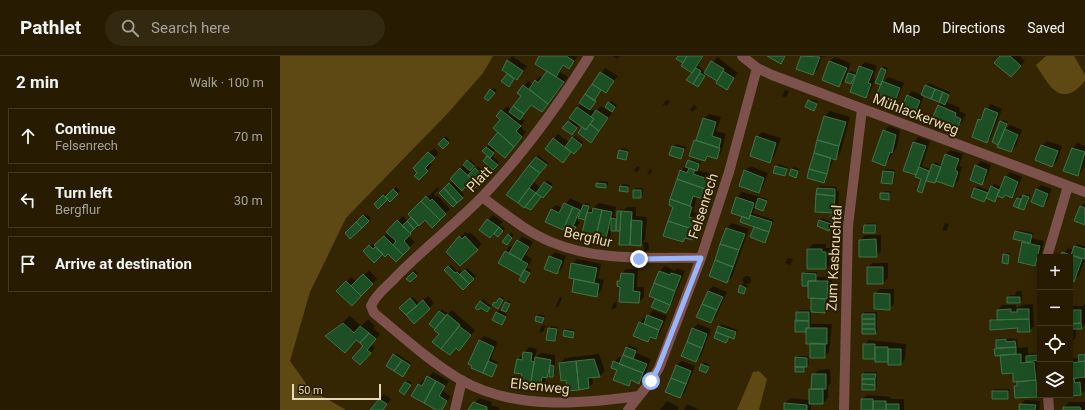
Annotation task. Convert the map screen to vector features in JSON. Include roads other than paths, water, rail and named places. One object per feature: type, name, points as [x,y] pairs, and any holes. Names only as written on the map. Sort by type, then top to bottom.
[{"type":"street","name":"Platt","points":[[371,306],[373,300],[398,274],[482,197],[506,171],[548,119],[589,56]]},
{"type":"street","name":"Mühlackerweg","points":[[742,56],[756,68],[1085,192]]},
{"type":"street","name":"Felsenrech","points":[[628,410],[651,381],[658,368],[701,258],[729,172],[756,68]]},
{"type":"street","name":"Zum Kasbruchtal","points":[[844,410],[848,226],[862,109]]},
{"type":"street","points":[[1048,254],[1068,186]]},
{"type":"street","name":"Bergflur","points":[[482,197],[522,226],[551,242],[580,252],[610,257],[701,258]]},
{"type":"street","name":"Elsenweg","points":[[371,306],[374,313],[426,356],[462,380],[493,394],[533,402],[576,403],[639,396]]},
{"type":"street","points":[[454,410],[462,380]]},
{"type":"street","points":[[1048,398],[1049,410]]}]
